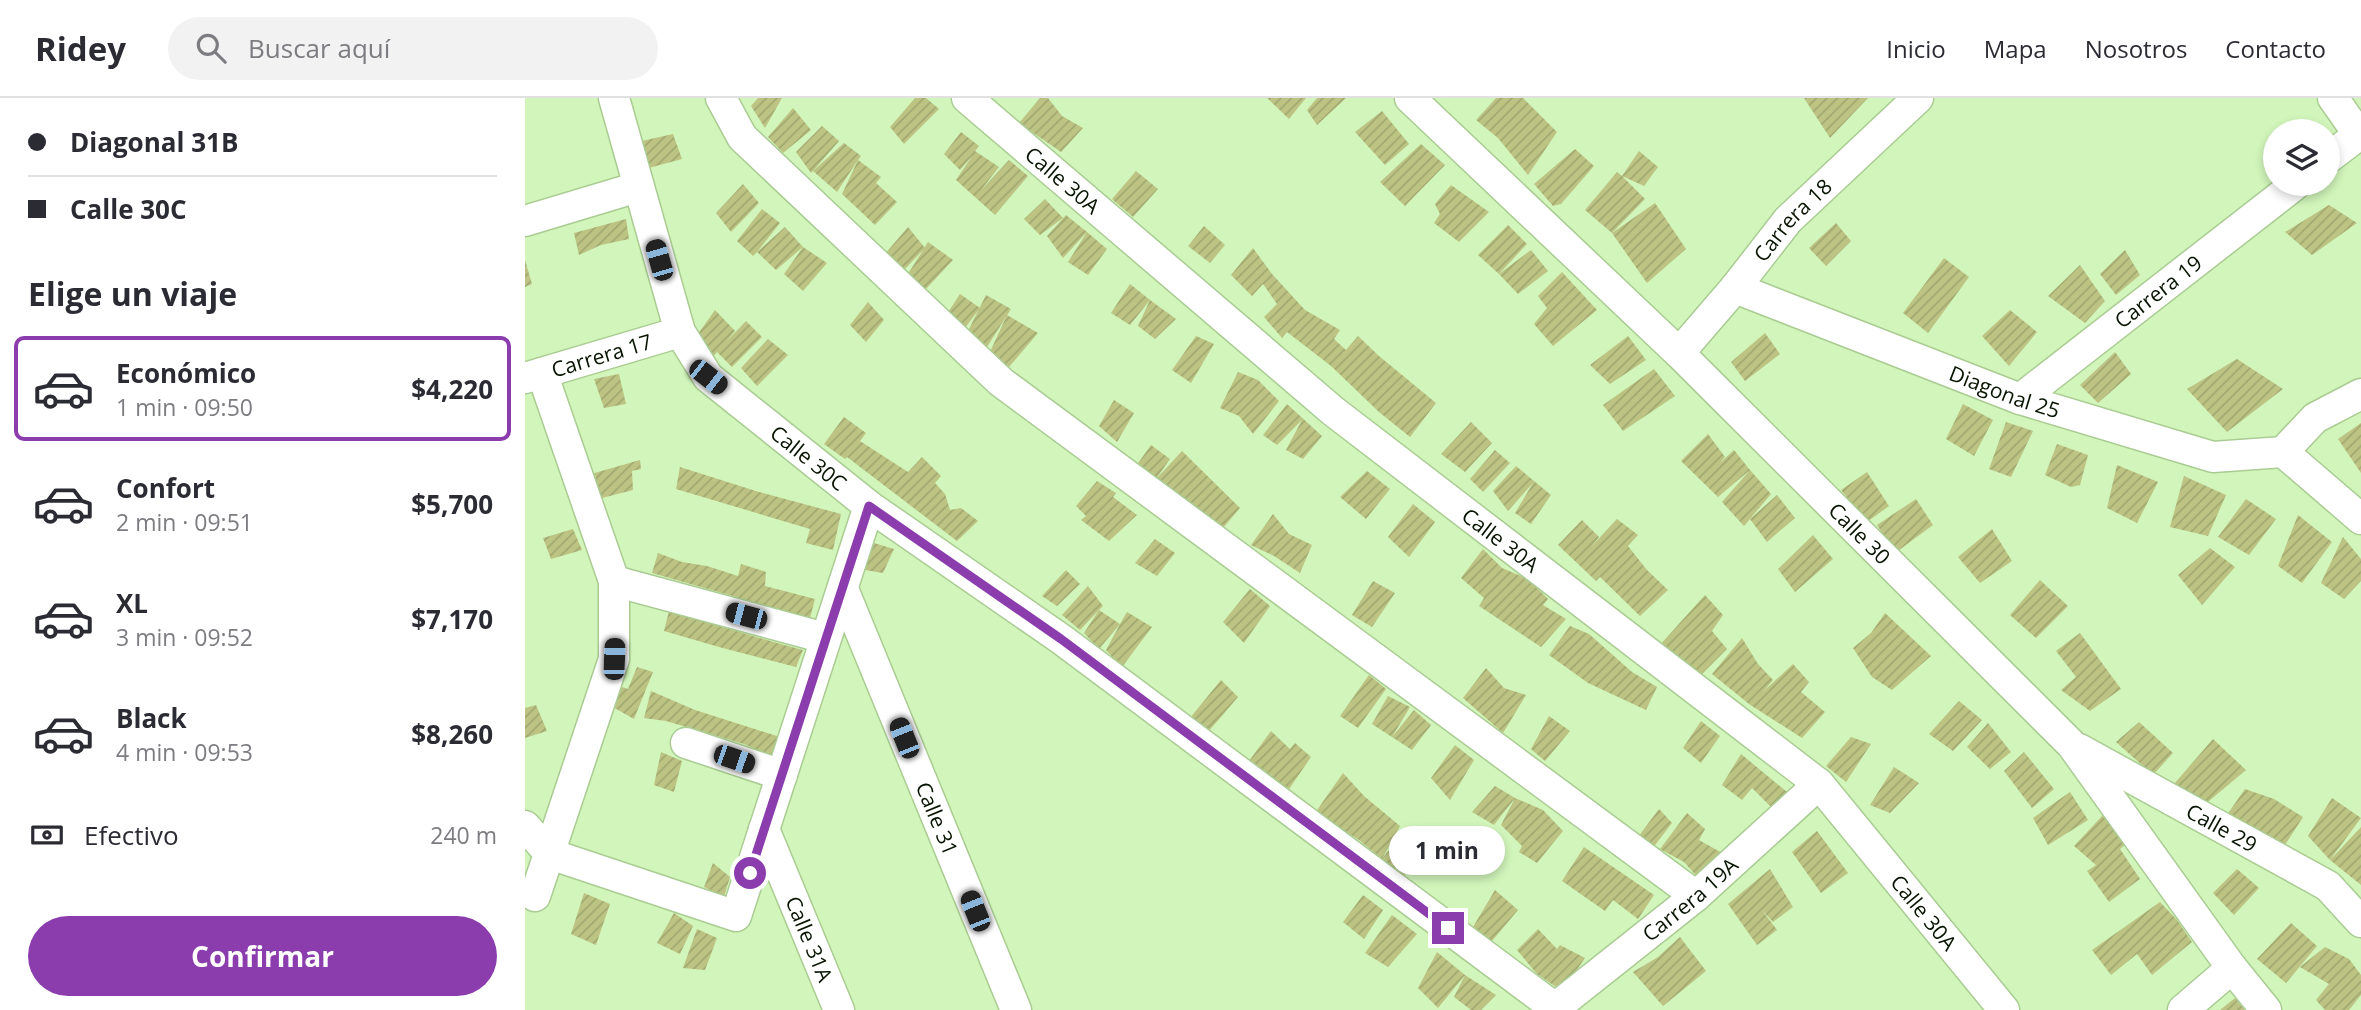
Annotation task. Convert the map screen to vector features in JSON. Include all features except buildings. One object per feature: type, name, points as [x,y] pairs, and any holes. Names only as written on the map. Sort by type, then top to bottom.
[{"type":"street","name":"Calle 30C","points":[[614,98],[680,332],[708,377],[869,506],[1061,639],[1555,1008]]},
{"type":"street","points":[[721,98],[742,137],[1001,382],[1696,897]]},
{"type":"street","name":"Calle 30A","points":[[967,98],[1333,411],[1819,784],[2004,1010]]},
{"type":"street","name":"Calle 30","points":[[1410,98],[1679,353],[2072,745],[2232,968],[2266,1010]]},
{"type":"street","name":"Carrera 18","points":[[1679,353],[1735,288],[1787,220],[1918,98]]},
{"type":"street","points":[[2333,98],[2360,134],[2340,149]]},
{"type":"street","points":[[525,220],[638,187]]},
{"type":"street","name":"Carrera 19","points":[[2020,399],[2281,196]]},
{"type":"street","name":"Diagonal 25","points":[[1735,288],[2020,399],[2213,457],[2283,452]]},
{"type":"street","name":"Carrera 17","points":[[533,376],[680,332]]},
{"type":"street","points":[[533,376],[614,581],[614,659],[535,896]]},
{"type":"street","points":[[2361,394],[2315,418],[2283,452],[2361,519]]},
{"type":"street","points":[[525,826],[550,854],[736,916],[869,506]]},
{"type":"street","points":[[614,581],[825,638]]},
{"type":"street","name":"Calle 31","points":[[843,589],[1016,1010]]},
{"type":"street","points":[[686,743],[782,775]]},
{"type":"street","name":"Calle 29","points":[[2072,745],[2328,887],[2361,922]]},
{"type":"street","name":"Carrera 19A","points":[[1555,1008],[1696,897],[1819,784]]},
{"type":"street","name":"Calle 31A","points":[[764,829],[839,1010]]},
{"type":"street","points":[[2183,1010],[2232,968]]},
{"type":"route","points":[[750,873],[869,506],[1061,639],[1448,928]]}]
